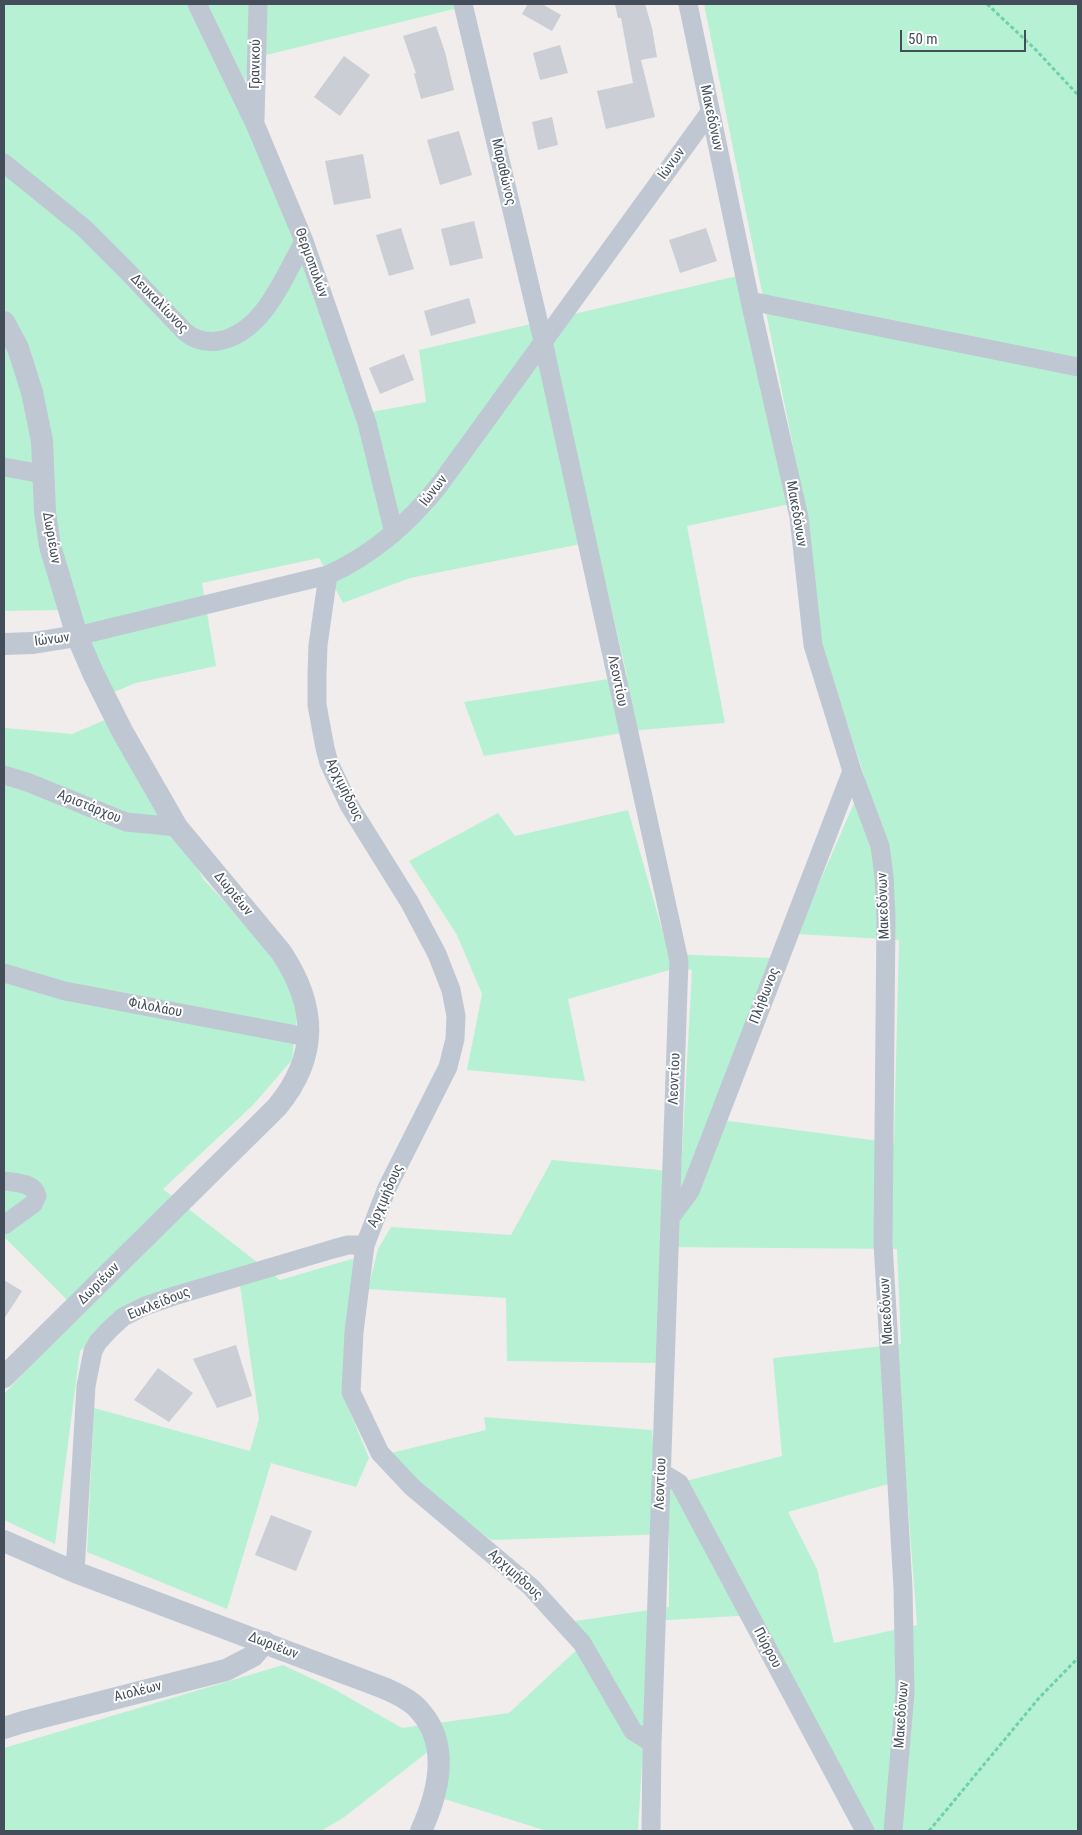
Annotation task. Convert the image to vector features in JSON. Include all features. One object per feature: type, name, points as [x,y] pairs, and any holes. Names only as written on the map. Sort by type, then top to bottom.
[{"type":"street","name":"Θερμοπυλών","points":[[197,4],[254,124],[304,241],[367,423],[394,533]]},
{"type":"street","name":"Γρανικού","points":[[254,124],[258,4]]},
{"type":"street","name":"Μαραθώνος","points":[[463,4],[543,341]]},
{"type":"street","name":"Μακεδόνων","points":[[688,4],[750,301],[799,517],[812,645],[852,771],[880,846],[884,876],[886,916],[883,1243],[903,1588],[906,1693],[893,1831]]},
{"type":"street","name":"Ιώνων","points":[[4,644],[77,636],[328,575],[356,561],[394,533],[425,503],[710,112]]},
{"type":"street","name":"Δευκαλίωνος","points":[[4,163],[84,228],[185,332],[204,342],[224,339],[242,332],[258,320],[304,241]]},
{"type":"street","points":[[750,301],[1078,367]]},
{"type":"street","name":"Δωριέων","points":[[4,322],[18,348],[32,392],[40,426],[45,512],[50,546],[77,636],[122,731],[177,827],[281,952],[292,968],[306,1002],[308,1021],[308,1037],[298,1075],[290,1091],[277,1107],[4,1378]]},
{"type":"street","name":"Λεοντίου","points":[[543,341],[679,961],[652,1743],[651,1831]]},
{"type":"street","points":[[4,467],[43,474]]},
{"type":"street","name":"Αρχιμήδους","points":[[328,575],[318,646],[316,688],[319,720],[325,748],[349,805],[410,903],[437,954],[452,990],[456,1016],[455,1039],[448,1067],[387,1188],[365,1245],[354,1332],[351,1392],[380,1453],[412,1487],[531,1587],[582,1643],[633,1731],[652,1743]]},
{"type":"street","name":"Πλήθωνος","points":[[670,1218],[690,1191],[852,771]]},
{"type":"street","name":"Αριστάρχου","points":[[4,774],[126,822],[177,827]]},
{"type":"street","name":"Φιλολάου","points":[[4,973],[65,991],[308,1037]]},
{"type":"street","points":[[4,1181],[27,1185],[34,1188],[37,1193],[33,1204],[4,1225]]},
{"type":"street","name":"Ευκλείδους","points":[[74,1572],[86,1386],[93,1350],[104,1334],[131,1313],[174,1296],[333,1249],[348,1245],[365,1245]]},
{"type":"street","name":"Πύρρου","points":[[662,1472],[679,1483],[865,1831]]},
{"type":"street","name":"Δωριέων","points":[[4,1541],[74,1572],[384,1688],[410,1702],[420,1710],[434,1735],[439,1761],[436,1790],[420,1829]]},
{"type":"street","name":"Αιολέων","points":[[4,1728],[226,1670],[253,1656],[265,1642]]},
{"type":"path","points":[[987,4],[1035,49],[1078,95]]},
{"type":"path","points":[[929,1831],[1039,1698],[1078,1658]]},
{"type":"green space","points":[[4,4],[457,4],[458,8],[250,59],[239,110],[306,259],[355,415],[426,402],[419,350],[750,273],[800,481],[704,4],[1078,4],[1078,1831],[870,1831],[756,1615],[650,1621],[638,1831],[547,1831],[425,1793],[434,1747],[343,1818],[321,1831],[4,1831],[4,1748],[283,1665],[332,1688],[402,1728],[509,1713],[585,1642],[569,1622],[669,1607],[669,1534],[491,1540],[433,1496],[391,1453],[486,1430],[484,1417],[652,1430],[656,1480],[690,1480],[782,1456],[773,1358],[901,1344],[897,1249],[661,1247],[657,1363],[507,1361],[506,1298],[368,1289],[378,1249],[391,1227],[511,1235],[552,1160],[681,1172],[692,970],[673,969],[568,999],[585,1081],[467,1070],[482,994],[457,935],[409,861],[498,813],[515,836],[628,810],[669,954],[774,958],[714,1119],[894,1143],[899,940],[797,934],[865,778],[823,650],[804,501],[687,526],[725,723],[640,730],[484,756],[464,702],[627,676],[596,541],[410,578],[343,603],[319,558],[202,583],[216,666],[136,683],[104,696],[61,610],[4,611]],"holes":[[[906,1479],[917,1625],[834,1643],[817,1569],[788,1512]]]},
{"type":"green space","points":[[114,716],[155,795],[204,880],[276,956],[298,1008],[292,1060],[253,1105],[163,1189],[280,1280],[352,1259],[359,1263],[345,1365],[348,1407],[369,1458],[356,1487],[271,1463],[227,1609],[87,1552],[94,1408],[250,1451],[259,1419],[238,1271],[123,1310],[80,1351],[55,1544],[4,1520],[4,1394],[80,1313],[4,1237],[4,731],[5,728],[72,734]]},
{"type":"building","points":[[528,4],[542,4],[561,15],[552,31],[522,14]]},
{"type":"building","points":[[615,4],[645,4],[652,28],[657,57],[641,60],[655,117],[606,129],[597,91],[633,83],[621,18],[618,18]]},
{"type":"building","points":[[436,26],[445,52],[454,90],[421,99],[414,74],[416,73],[403,36]]},
{"type":"building","points":[[560,45],[568,73],[540,80],[533,53]]},
{"type":"building","points":[[344,56],[370,75],[340,116],[314,97]]},
{"type":"building","points":[[552,117],[558,145],[538,150],[532,122]]},
{"type":"building","points":[[459,131],[472,175],[440,185],[427,140]]},
{"type":"building","points":[[363,154],[371,198],[334,205],[325,161]]},
{"type":"building","points":[[474,221],[483,258],[450,266],[441,229]]},
{"type":"building","points":[[401,228],[414,269],[389,276],[376,235]]},
{"type":"building","points":[[706,228],[717,261],[680,273],[669,240]]},
{"type":"building","points":[[469,298],[476,323],[431,336],[424,311]]},
{"type":"building","points":[[404,354],[414,380],[380,394],[369,368]]},
{"type":"building","points":[[4,1280],[22,1291],[4,1319]]},
{"type":"building","points":[[236,1345],[252,1396],[217,1408],[193,1359]]},
{"type":"building","points":[[158,1368],[193,1393],[169,1422],[134,1400]]},
{"type":"building","points":[[271,1515],[312,1531],[296,1571],[255,1555]]}]
